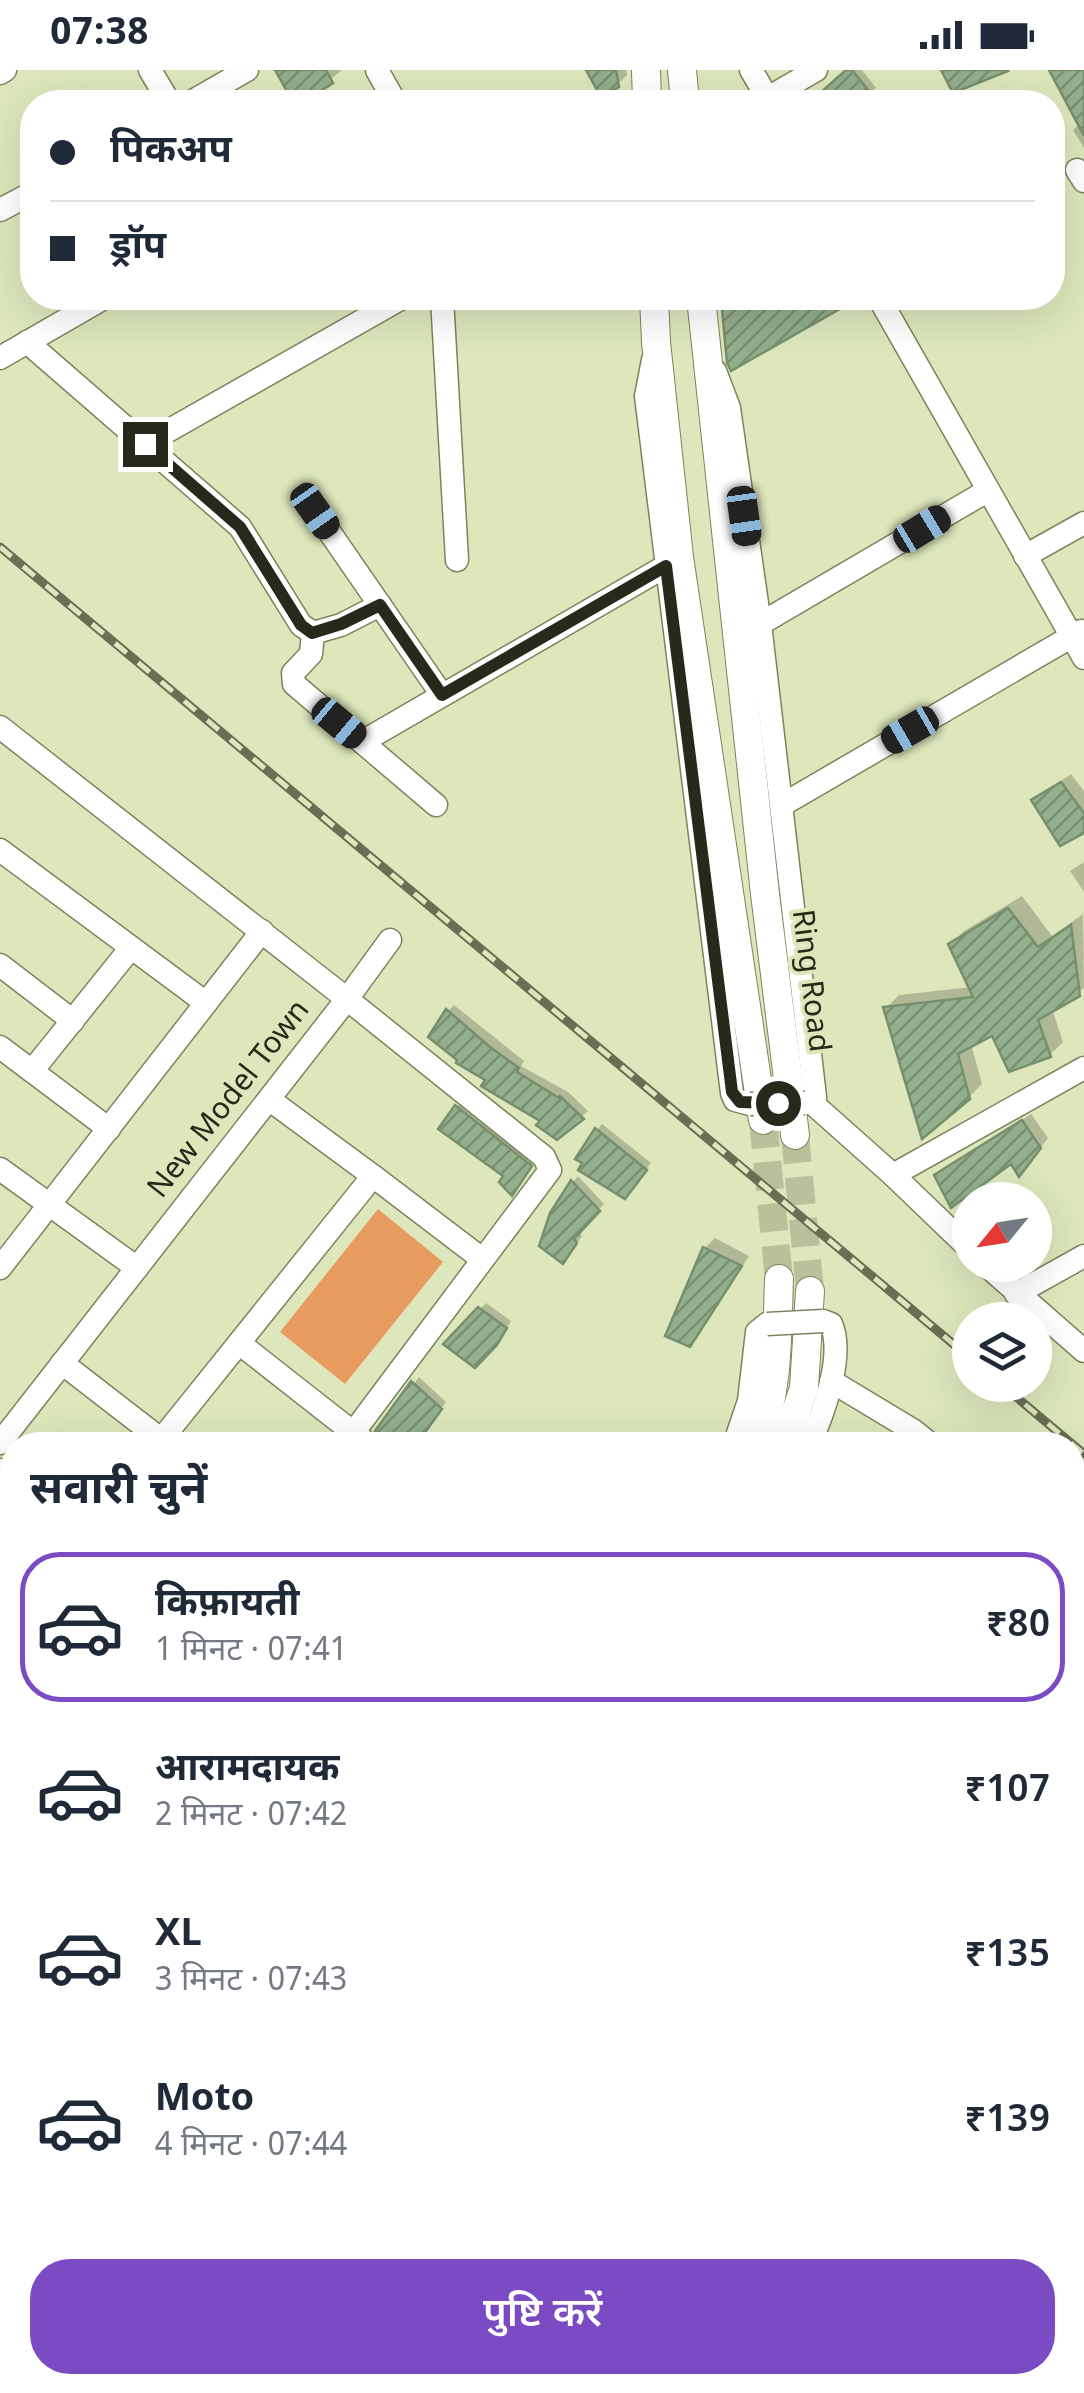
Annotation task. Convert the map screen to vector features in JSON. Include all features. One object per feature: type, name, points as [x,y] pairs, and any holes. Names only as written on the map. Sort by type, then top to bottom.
[{"type":"street","points":[[212,90],[247,70]]},
{"type":"street","points":[[785,90],[816,70]]},
{"type":"street","points":[[0,358],[83,310]]},
{"type":"street","points":[[145,444],[381,310]]},
{"type":"street","points":[[443,310],[457,560]]},
{"type":"street","points":[[655,310],[678,557],[757,1112]]},
{"type":"street","name":"Ring Road","points":[[702,310],[795,1135]]},
{"type":"street","points":[[886,310],[1024,556],[1078,633],[1084,658]]},
{"type":"street","points":[[27,342],[240,527],[301,625],[312,633]]},
{"type":"street","points":[[656,342],[646,396],[732,1092],[757,1112],[808,1102],[814,1097],[760,624],[729,408],[706,344]]},
{"type":"street","points":[[760,624],[987,490]]},
{"type":"street","points":[[315,511],[442,695]]},
{"type":"street","points":[[1024,556],[1084,523]]},
{"type":"street","points":[[362,742],[666,566]]},
{"type":"street","points":[[312,633],[380,605]]},
{"type":"street","points":[[312,633],[311,654],[292,681],[436,805]]},
{"type":"street","points":[[782,805],[1078,633]]},
{"type":"street","name":"New Model Town","points":[[0,727],[347,998],[9,1432]]},
{"type":"street","points":[[0,850],[206,1003]]},
{"type":"street","points":[[0,1268],[262,930]]},
{"type":"street","points":[[366,1432],[482,1260],[548,1174],[548,1162],[347,998],[390,940]]},
{"type":"street","points":[[32,1071],[130,949]]},
{"type":"street","points":[[0,965],[73,1020]]},
{"type":"street","points":[[0,1047],[108,1129]]},
{"type":"street","points":[[893,1174],[1084,1068]]},
{"type":"street","points":[[270,1100],[482,1260]]},
{"type":"street","points":[[808,1102],[893,1174],[952,1232]]},
{"type":"street","points":[[0,1169],[137,1268]]},
{"type":"street","points":[[172,1432],[373,1176]]},
{"type":"street","points":[[1016,1294],[1084,1256]]},
{"type":"street","points":[[763,1432],[777,1350],[779,1279]]},
{"type":"street","points":[[1004,1282],[1084,1350]]},
{"type":"street","points":[[789,1432],[804,1388],[810,1291]]},
{"type":"street","points":[[739,1432],[750,1401],[757,1332],[767,1324],[823,1321],[831,1324],[835,1337],[831,1381],[815,1432]]},
{"type":"street","points":[[240,1343],[352,1432]]},
{"type":"street","points":[[62,1364],[150,1432]]},
{"type":"street","points":[[831,1381],[906,1432]]},
{"type":"shaded area","points":[[378,1209],[443,1262],[345,1384],[280,1332]]},
{"type":"building","points":[[275,70],[326,70],[333,83],[322,90],[286,90]]},
{"type":"building","points":[[586,70],[616,70],[619,87],[597,90]]},
{"type":"building","points":[[846,70],[852,70],[868,90],[823,90]]},
{"type":"building","points":[[941,70],[1008,71],[960,90],[951,90]]},
{"type":"building","points":[[1049,70],[1084,70],[1084,136],[1065,100],[1065,90],[1060,90]]},
{"type":"building","points":[[722,310],[838,310],[731,371]]},
{"type":"building","points":[[1061,782],[1084,813],[1084,833],[1060,846],[1031,800]]},
{"type":"building","points":[[1008,908],[1038,947],[1071,925],[1080,996],[1038,1020],[1051,1057],[1009,1072],[992,1036],[958,1054],[970,1099],[922,1139],[883,1007],[973,997],[948,944]]},
{"type":"building","points":[[446,1009],[519,1068],[517,1072],[560,1096],[584,1119],[557,1140],[536,1125],[540,1121],[481,1086],[485,1080],[456,1063],[428,1037]]},
{"type":"building","points":[[455,1105],[532,1166],[512,1196],[499,1182],[503,1176],[438,1129]]},
{"type":"building","points":[[1022,1120],[1041,1148],[1019,1177],[1011,1164],[986,1182],[952,1182],[951,1208],[934,1175]]},
{"type":"building","points":[[595,1128],[647,1170],[625,1199],[578,1170],[582,1163],[575,1159]]},
{"type":"building","points":[[571,1180],[600,1211],[574,1239],[577,1243],[563,1264],[539,1246],[550,1213]]},
{"type":"building","points":[[703,1247],[742,1266],[690,1347],[665,1336]]},
{"type":"building","points":[[478,1307],[507,1328],[475,1368],[443,1344]]},
{"type":"building","points":[[411,1381],[442,1409],[425,1432],[375,1431]]},
{"type":"tunnel","points":[[763,1120],[779,1279]]},
{"type":"tunnel","points":[[795,1135],[810,1291]]},
{"type":"railway","points":[[0,547],[952,1343]]},
{"type":"railway","points":[[1022,1402],[1058,1432]]},
{"type":"route","points":[[145,444],[240,527],[301,625],[312,633],[324,631],[380,605],[442,695],[666,566],[732,1092],[740,1102],[778,1103]]}]
